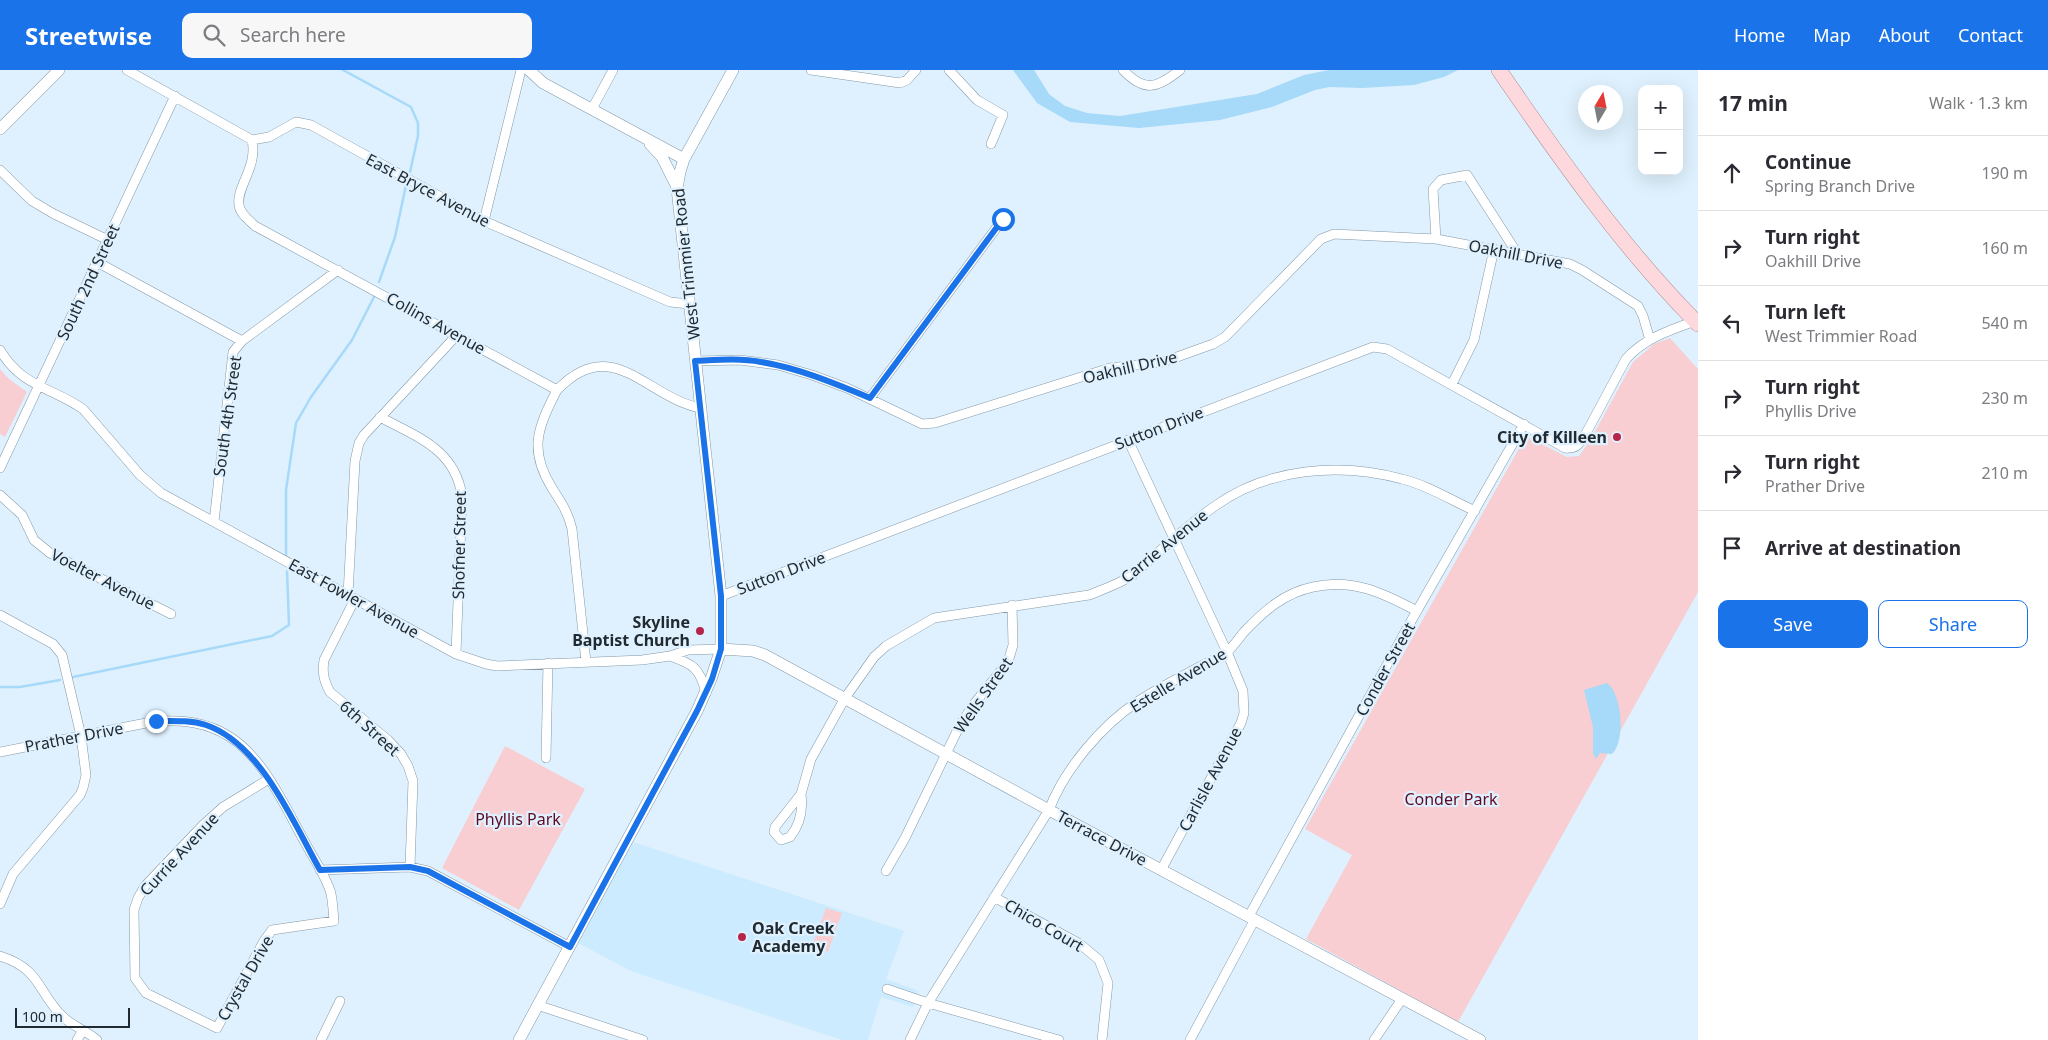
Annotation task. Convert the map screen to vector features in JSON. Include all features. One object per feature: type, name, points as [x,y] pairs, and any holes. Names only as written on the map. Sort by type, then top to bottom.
[{"type":"main road","points":[[1500,70],[1558,156],[1614,229],[1646,268],[1697,321]]},
{"type":"street","points":[[0,129],[59,70]]},
{"type":"street","points":[[127,70],[252,140]]},
{"type":"street","points":[[484,221],[521,70]]},
{"type":"street","points":[[529,70],[543,83],[684,158]]},
{"type":"street","points":[[592,109],[613,70]]},
{"type":"street","name":"West Trimmier Road","points":[[519,1040],[706,692],[721,649],[721,596],[677,188],[684,158],[733,70]]},
{"type":"street","points":[[811,70],[900,84],[907,80],[916,70]]},
{"type":"street","points":[[949,70],[977,100],[1003,115],[991,144]]},
{"type":"street","points":[[1123,70],[1133,80],[1143,85],[1155,86],[1165,82],[1180,70]]},
{"type":"street","name":"South 2nd Street","points":[[0,468],[175,96]]},
{"type":"street","name":"East Bryce Avenue","points":[[252,140],[269,137],[296,122],[311,125],[484,221],[670,302],[689,304]]},
{"type":"street","points":[[639,134],[662,157],[677,188]]},
{"type":"street","name":"Collins Avenue","points":[[252,140],[252,164],[239,198],[239,206],[242,213],[255,226],[556,390]]},
{"type":"street","points":[[0,170],[32,201],[54,214],[108,240]]},
{"type":"street","points":[[1436,238],[1434,190],[1441,180],[1467,175],[1517,253]]},
{"type":"street","points":[[870,398],[1003,219]]},
{"type":"street","name":"Oakhill Drive","points":[[695,361],[740,360],[775,365],[812,375],[870,398],[922,424],[934,423],[1110,368],[1163,362],[1213,344],[1226,337],[1321,239],[1327,235],[1334,234],[1436,238],[1570,264],[1638,306],[1650,340]]},
{"type":"street","points":[[1452,384],[1474,340],[1494,249]]},
{"type":"street","points":[[97,262],[242,341]]},
{"type":"street","name":"South 4th Street","points":[[214,522],[233,352],[242,341],[338,270]]},
{"type":"street","points":[[1650,340],[1697,321]]},
{"type":"street","points":[[351,597],[356,450],[364,435],[457,335]]},
{"type":"street","name":"Sutton Drive","points":[[721,596],[1374,347],[1387,349],[1564,448],[1572,448],[1578,445],[1584,438],[1626,359],[1636,348],[1650,340]]},
{"type":"street","name":"East Fowler Avenue","points":[[0,350],[16,371],[39,386],[72,401],[83,409],[140,475],[162,493],[456,654],[497,666],[642,660],[670,656],[688,650],[721,649]]},
{"type":"street","points":[[586,662],[572,529],[568,513],[544,475],[537,445],[540,425],[556,390],[563,382],[588,368],[607,366],[619,368],[680,401],[701,408]]},
{"type":"street","name":"Shofner Street","points":[[380,417],[439,450],[451,465],[460,483],[462,496],[456,654]]},
{"type":"street","name":"Conder Street","points":[[1190,1040],[1252,918],[1417,611],[1524,424]]},
{"type":"street","name":"Carlisle Avenue","points":[[1128,440],[1227,652],[1243,691],[1244,713],[1161,870]]},
{"type":"street","name":"Carrie Avenue","points":[[801,794],[811,759],[845,698],[874,657],[886,646],[934,618],[1089,595],[1104,590],[1133,575],[1201,516],[1231,496],[1272,479],[1295,473],[1320,470],[1374,472],[1404,479],[1475,510]]},
{"type":"street","name":"Voelter Avenue","points":[[0,495],[22,515],[34,540],[50,553],[171,614]]},
{"type":"street","name":"Estelle Avenue","points":[[910,1040],[928,1003],[1050,810],[1056,791],[1070,770],[1106,728],[1136,702],[1227,652],[1270,606],[1289,594],[1314,586],[1342,584],[1364,587],[1384,593],[1417,611]]},
{"type":"street","name":"6th Street","points":[[351,597],[324,660],[322,672],[330,692],[388,740],[401,754],[408,766],[413,781],[410,867]]},
{"type":"street","name":"Wells Street","points":[[886,871],[905,838],[960,725],[974,704],[1008,662],[1012,653],[1014,636],[1012,606]]},
{"type":"street","points":[[0,615],[58,649],[62,655],[81,736],[86,775],[80,795],[13,874],[0,904]]},
{"type":"street","name":"Terrace Drive","points":[[721,649],[753,651],[765,655],[1161,870],[1480,1040]]},
{"type":"street","points":[[670,656],[688,662],[701,676],[706,692]]},
{"type":"street","points":[[546,758],[548,663]]},
{"type":"street","name":"Prather Drive","points":[[0,752],[156,721],[195,722],[208,726],[230,738],[246,750],[269,779],[331,893],[334,921]]},
{"type":"street","name":"Currie Avenue","points":[[217,1028],[146,992],[140,987],[134,978],[134,910],[145,886],[203,825],[223,807],[269,779]]},
{"type":"street","points":[[801,794],[802,803],[798,823],[790,837],[781,840],[774,832],[775,827],[801,794]]},
{"type":"street","points":[[320,870],[410,867],[428,871],[570,947]]},
{"type":"street","name":"Chico Court","points":[[994,897],[1080,944],[1099,960],[1108,983],[1102,1040]]},
{"type":"street","name":"Crystal Drive","points":[[217,1028],[264,941],[272,930],[334,921]]},
{"type":"street","points":[[0,956],[22,966],[35,977],[61,1015],[97,1040]]},
{"type":"street","points":[[887,989],[928,1003],[1060,1040]]},
{"type":"street","points":[[1374,1040],[1402,999]]},
{"type":"street","points":[[321,1040],[340,1001]]},
{"type":"street","points":[[537,1005],[643,1040]]},
{"type":"street","points":[[77,1040],[82,1030]]},
{"type":"shaded area","points":[[1013,70],[1034,70],[1049,94],[1065,106],[1087,113],[1120,116],[1257,94],[1304,75],[1329,70],[1458,70],[1444,77],[1414,85],[1362,88],[1329,87],[1315,90],[1272,107],[1220,120],[1139,128],[1070,122],[1037,103]]},
{"type":"shaded area","points":[[1607,683],[1616,696],[1621,728],[1616,748],[1612,754],[1600,753],[1596,759],[1593,753],[1593,727],[1584,690]]},
{"type":"shaded area","name":"Oak Creek Academy","points":[[633,842],[904,931],[886,979],[919,991],[913,1007],[881,997],[868,1040],[842,1040],[631,971],[578,943]]},
{"type":"green space","name":"Conder Park","points":[[1670,338],[1698,369],[1698,592],[1458,1022],[1306,939],[1352,855],[1305,829],[1526,436],[1567,457],[1579,456],[1591,439],[1633,362],[1654,344]]},
{"type":"green space","points":[[0,369],[9,379],[27,392],[5,437],[0,434]]},
{"type":"green space","name":"Phyllis Park","points":[[505,746],[585,789],[519,910],[442,868]]},
{"type":"green space","points":[[826,908],[842,913],[828,952],[812,946]]},
{"type":"waterway","points":[[343,70],[411,107],[418,123],[418,136],[410,172]]},
{"type":"waterway","points":[[379,282],[395,237],[406,185]]},
{"type":"waterway","points":[[286,556],[286,490],[296,423],[311,397],[352,340],[374,297]]},
{"type":"waterway","points":[[73,677],[272,636],[289,625],[287,571]]},
{"type":"waterway","points":[[0,687],[20,687],[60,680]]},
{"type":"place","name":"City of Killeen","points":[[1617,437]]},
{"type":"place","name":"Skyline Baptist Church","points":[[700,631]]},
{"type":"place","name":"Oak Creek Academy","points":[[742,937]]},
{"type":"route","points":[[156,721],[175,720],[195,722],[208,726],[230,738],[246,750],[269,779],[320,870],[410,867],[428,871],[570,947],[697,711],[712,679],[721,649],[721,596],[695,361],[740,360],[775,365],[812,375],[870,398],[1003,219]]}]
